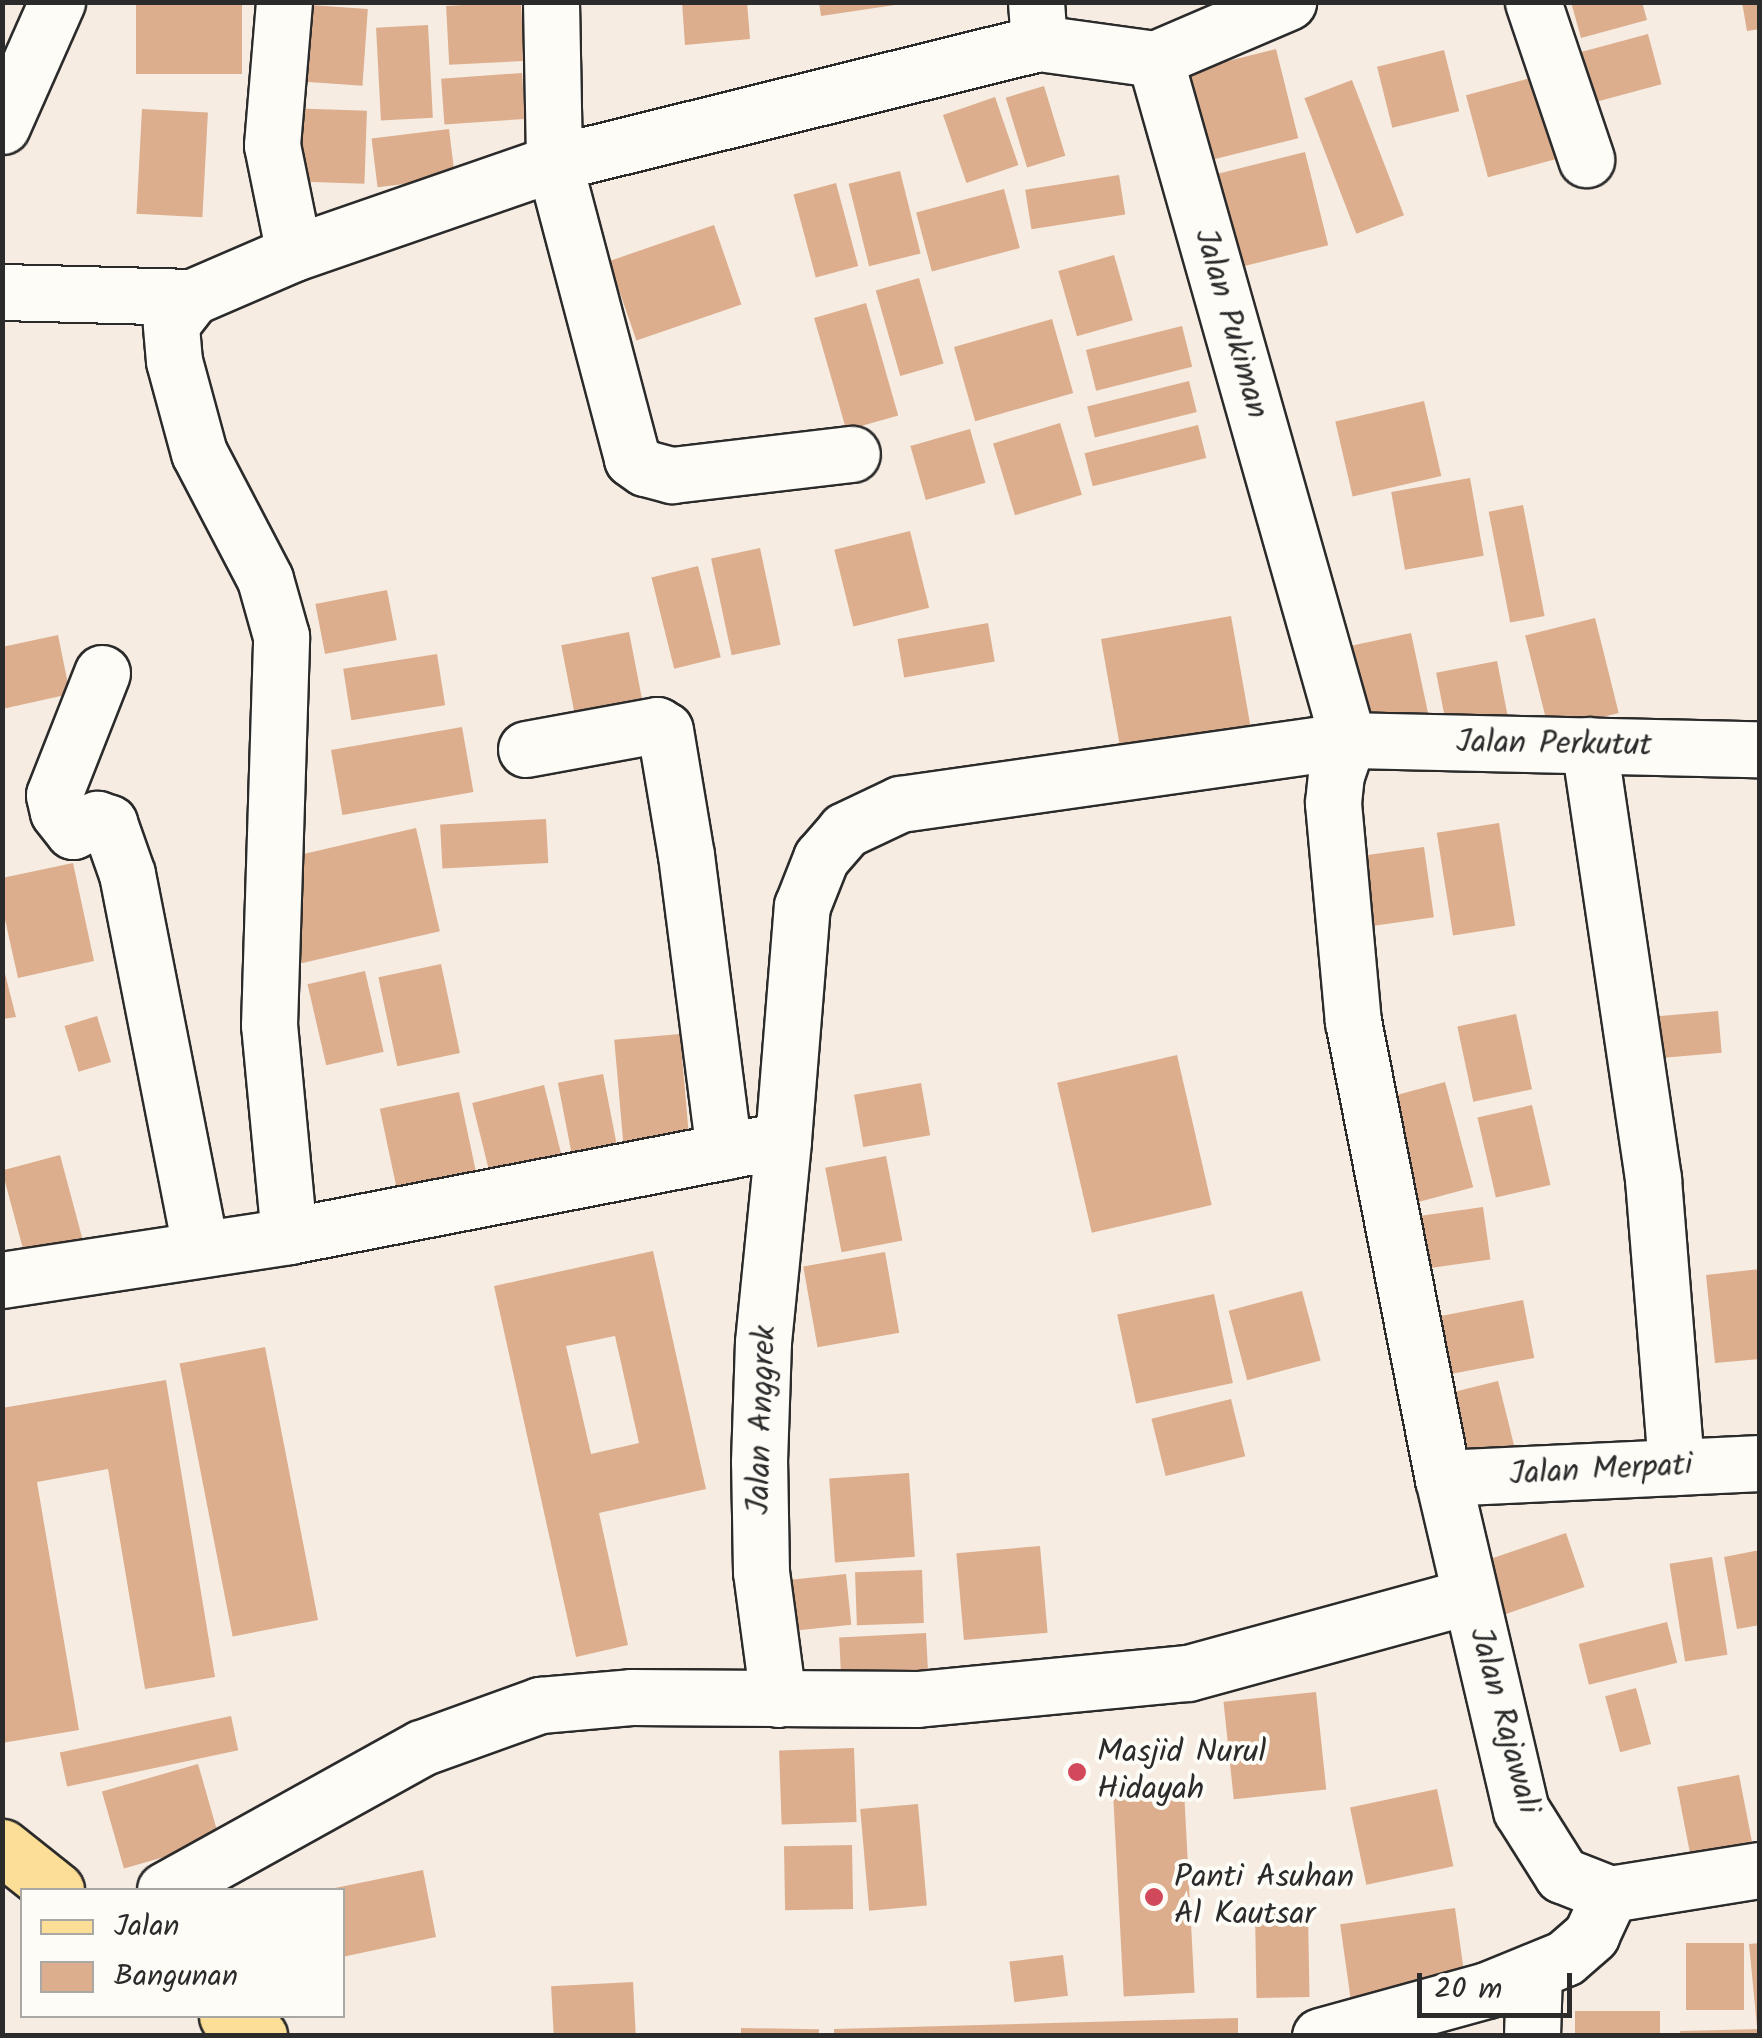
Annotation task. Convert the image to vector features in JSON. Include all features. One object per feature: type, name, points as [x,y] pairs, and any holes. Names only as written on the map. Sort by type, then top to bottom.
[{"type":"main road","points":[[2,1846],[54,1888]]},
{"type":"main road","points":[[229,2018],[259,2036]]},
{"type":"street","points":[[2,126],[58,2]]},
{"type":"street","points":[[284,2],[272,145],[294,253]]},
{"type":"street","points":[[551,2],[554,163],[632,459],[645,468],[672,476],[852,454]]},
{"type":"street","points":[[2,292],[192,297],[294,253],[554,163],[1038,23],[1155,59],[1288,2]]},
{"type":"street","points":[[1533,2],[1586,159]]},
{"type":"street","name":"Jalan Pukiman","points":[[1155,59],[1348,740]]},
{"type":"street","points":[[192,297],[170,324],[174,361],[199,453],[264,578],[280,636],[269,1025],[289,1236]]},
{"type":"street","points":[[102,674],[54,795],[58,812],[73,831],[97,819],[109,823],[127,874],[200,1246]]},
{"type":"street","points":[[526,749],[657,725],[665,730],[686,855],[724,1152]]},
{"type":"street","name":"Jalan Perkutut","points":[[783,1140],[802,906],[821,858],[845,830],[900,804],[1348,740],[1760,749]]},
{"type":"street","name":"Jalan Rajawali","points":[[1348,740],[1336,774],[1333,803],[1353,1021],[1469,1596],[1521,1810],[1562,1875],[1610,1894]]},
{"type":"street","points":[[1589,745],[1652,1179],[1676,1467]]},
{"type":"street","points":[[2,1280],[200,1246],[289,1236],[783,1140]]},
{"type":"street","name":"Jalan Anggrek","points":[[778,1699],[761,1572],[759,1462],[763,1342],[783,1140]]},
{"type":"street","name":"Jalan Merpati","points":[[1443,1478],[1760,1463]]},
{"type":"street","points":[[169,1888],[421,1748],[540,1705],[631,1696],[918,1699],[1188,1673],[1469,1596]]},
{"type":"street","points":[[1320,2036],[1487,1990],[1565,1958],[1591,1936],[1610,1894],[1760,1870]]},
{"type":"street","points":[[1532,2036],[1534,1970]]},
{"type":"building","points":[[136,2],[242,2],[242,74],[136,74]]},
{"type":"building","points":[[521,2],[524,61],[449,65],[446,6]]},
{"type":"building","points":[[682,2],[747,2],[750,39],[685,45]]},
{"type":"building","points":[[819,2],[895,2],[895,5],[821,16]]},
{"type":"building","points":[[1571,2],[1642,2],[1647,20],[1581,38]]},
{"type":"building","points":[[1742,2],[1760,2],[1760,29],[1747,31]]},
{"type":"building","points":[[296,4],[368,9],[362,86],[291,81]]},
{"type":"building","points":[[428,25],[433,118],[381,121],[376,28]]},
{"type":"building","points":[[1648,34],[1661,84],[1589,104],[1576,53]]},
{"type":"building","points":[[1276,49],[1298,138],[1202,162],[1180,73]]},
{"type":"building","points":[[1444,50],[1459,111],[1392,128],[1377,67]]},
{"type":"building","points":[[522,73],[525,119],[444,125],[441,79]]},
{"type":"building","points":[[1549,73],[1571,155],[1488,177],[1466,95]]},
{"type":"building","points":[[1352,80],[1404,215],[1356,234],[1304,98]]},
{"type":"building","points":[[1044,86],[1065,156],[1027,168],[1006,98]]},
{"type":"building","points":[[995,97],[1018,165],[966,183],[943,115]]},
{"type":"building","points":[[285,108],[367,111],[364,184],[282,181]]},
{"type":"building","points":[[142,109],[208,112],[202,217],[137,214]]},
{"type":"building","points":[[449,129],[455,178],[378,187],[372,139]]},
{"type":"building","points":[[1305,152],[1328,245],[1233,269],[1210,176]]},
{"type":"building","points":[[900,171],[921,253],[869,266],[849,184]]},
{"type":"building","points":[[1119,175],[1125,215],[1031,229],[1025,190]]},
{"type":"building","points":[[836,183],[858,266],[816,277],[793,194]]},
{"type":"building","points":[[1004,189],[1020,248],[932,271],[916,213]]},
{"type":"building","points":[[714,225],[741,304],[636,341],[609,261]]},
{"type":"building","points":[[1114,255],[1133,320],[1077,336],[1058,271]]},
{"type":"building","points":[[919,278],[944,364],[900,376],[876,290]]},
{"type":"building","points":[[866,303],[898,415],[846,430],[814,318]]},
{"type":"building","points":[[1052,319],[1073,393],[975,421],[954,347]]},
{"type":"building","points":[[1182,326],[1192,367],[1096,391],[1086,350]]},
{"type":"building","points":[[1189,381],[1197,412],[1095,437],[1087,406]]},
{"type":"building","points":[[1424,401],[1441,476],[1353,496],[1335,421]]},
{"type":"building","points":[[1060,423],[1082,495],[1015,515],[993,443]]},
{"type":"building","points":[[1198,425],[1206,458],[1093,486],[1084,453]]},
{"type":"building","points":[[970,429],[985,483],[926,500],[910,446]]},
{"type":"building","points":[[1470,478],[1484,556],[1405,570],[1391,492]]},
{"type":"building","points":[[1523,505],[1545,616],[1510,623],[1489,512]]},
{"type":"building","points":[[910,531],[929,608],[853,627],[834,550]]},
{"type":"building","points":[[760,548],[781,645],[732,655],[711,558]]},
{"type":"building","points":[[698,566],[721,657],[674,669],[651,578]]},
{"type":"building","points":[[387,590],[397,640],[325,654],[315,604]]},
{"type":"building","points":[[1231,616],[1253,738],[1123,761],[1101,639]]},
{"type":"building","points":[[1595,618],[1619,713],[1549,731],[1525,635]]},
{"type":"building","points":[[988,623],[995,661],[904,677],[897,639]]},
{"type":"building","points":[[629,632],[644,711],[577,724],[561,645]]},
{"type":"building","points":[[1411,633],[1431,729],[1373,741],[1352,645]]},
{"type":"building","points":[[58,635],[70,694],[2,709],[2,647]]},
{"type":"building","points":[[437,654],[445,705],[351,720],[343,669]]},
{"type":"building","points":[[1497,661],[1509,725],[1449,737],[1436,673]]},
{"type":"building","points":[[462,727],[473,792],[342,815],[331,750]]},
{"type":"building","points":[[546,819],[548,863],[442,868],[440,825]]},
{"type":"building","points":[[1499,823],[1515,926],[1453,936],[1437,833]]},
{"type":"building","points":[[416,828],[440,931],[301,963],[278,860]]},
{"type":"building","points":[[1424,847],[1434,917],[1362,927],[1352,857]]},
{"type":"building","points":[[73,863],[94,961],[18,978],[2,906],[2,878]]},
{"type":"building","points":[[2,962],[16,1017],[2,1019]]},
{"type":"building","points":[[441,964],[460,1053],[397,1066],[378,977]]},
{"type":"building","points":[[365,971],[384,1052],[326,1065],[308,984]]},
{"type":"building","points":[[1718,1011],[1722,1053],[1650,1059],[1646,1017]]},
{"type":"building","points":[[1516,1014],[1532,1089],[1473,1102],[1457,1026]]},
{"type":"building","points":[[97,1016],[111,1062],[79,1072],[64,1026]]},
{"type":"building","points":[[680,1034],[690,1144],[624,1149],[614,1040]]},
{"type":"building","points":[[1177,1055],[1212,1205],[1092,1233],[1057,1083]]},
{"type":"building","points":[[603,1074],[621,1165],[576,1174],[558,1083]]},
{"type":"building","points":[[1445,1082],[1473,1187],[1402,1206],[1374,1101]]},
{"type":"building","points":[[921,1083],[930,1135],[863,1147],[854,1095]]},
{"type":"building","points":[[544,1085],[565,1167],[493,1185],[472,1103]]},
{"type":"building","points":[[459,1092],[479,1185],[400,1202],[380,1109]]},
{"type":"building","points":[[1532,1105],[1550,1185],[1496,1197],[1477,1118]]},
{"type":"building","points":[[60,1155],[84,1243],[26,1258],[2,1171]]},
{"type":"building","points":[[886,1156],[902,1240],[842,1252],[825,1168]]},
{"type":"building","points":[[1483,1207],[1490,1259],[1425,1269],[1418,1216]]},
{"type":"building","points":[[653,1251],[706,1489],[599,1513],[628,1645],[576,1657],[494,1286]],"holes":[[[615,1336],[639,1443],[591,1454],[566,1346]]]},
{"type":"building","points":[[885,1252],[899,1333],[818,1347],[803,1266]]},
{"type":"building","points":[[1760,1269],[1760,1359],[1715,1363],[1706,1275]]},
{"type":"building","points":[[1302,1291],[1321,1361],[1247,1380],[1229,1311]]},
{"type":"building","points":[[1214,1294],[1233,1383],[1136,1404],[1117,1315]]},
{"type":"building","points":[[1523,1300],[1534,1358],[1442,1376],[1431,1318]]},
{"type":"building","points":[[265,1347],[318,1620],[233,1636],[180,1364]]},
{"type":"building","points":[[166,1380],[215,1677],[145,1689],[108,1469],[37,1482],[79,1730],[2,1743],[2,1408]]},
{"type":"building","points":[[1498,1381],[1518,1462],[1457,1477],[1437,1396]]},
{"type":"building","points":[[1231,1399],[1245,1456],[1166,1476],[1151,1419]]},
{"type":"building","points":[[909,1473],[915,1557],[835,1562],[829,1479]]},
{"type":"building","points":[[1566,1533],[1585,1587],[1505,1614],[1487,1560]]},
{"type":"building","points":[[1040,1546],[1048,1633],[964,1640],[956,1553]]},
{"type":"building","points":[[1760,1550],[1760,1625],[1737,1629],[1724,1557]]},
{"type":"building","points":[[1712,1557],[1727,1655],[1685,1662],[1670,1564]]},
{"type":"building","points":[[922,1570],[924,1623],[857,1625],[855,1572]]},
{"type":"building","points":[[846,1574],[851,1625],[775,1633],[769,1582]]},
{"type":"building","points":[[1667,1622],[1677,1663],[1589,1685],[1579,1644]]},
{"type":"building","points":[[926,1633],[929,1686],[842,1690],[839,1638]]},
{"type":"building","points":[[1636,1688],[1651,1744],[1620,1752],[1605,1696]]},
{"type":"building","points":[[1316,1692],[1326,1789],[1234,1799],[1224,1702]]},
{"type":"building","points":[[231,1716],[238,1750],[67,1787],[60,1752]]},
{"type":"building","points":[[854,1748],[857,1822],[782,1825],[779,1751]]},
{"type":"building","points":[[198,1764],[220,1841],[124,1868],[102,1792]]},
{"type":"building","points":[[1739,1775],[1756,1861],[1694,1873],[1677,1787]]},
{"type":"building","points":[[1437,1789],[1453,1866],[1366,1885],[1350,1808]]},
{"type":"building","name":"Panti Asuhan Al Kautsar","points":[[1184,1790],[1195,1993],[1124,1996],[1113,1794]]},
{"type":"building","points":[[918,1804],[927,1906],[869,1911],[860,1809]]},
{"type":"building","points":[[852,1845],[853,1909],[785,1910],[784,1846]]},
{"type":"building","points":[[423,1870],[436,1937],[345,1956],[345,1888],[335,1888]]},
{"type":"building","points":[[1455,1908],[1466,1989],[1352,2005],[1340,1924]]},
{"type":"building","points":[[1308,1911],[1310,1997],[1257,1998],[1255,1912]]},
{"type":"building","points":[[1686,1943],[1744,1943],[1744,2010],[1686,2010]]},
{"type":"building","points":[[1760,1943],[1760,2027],[1757,2027],[1749,1944]]},
{"type":"building","points":[[1063,1955],[1068,1996],[1014,2002],[1009,1962]]},
{"type":"building","points":[[633,1982],[636,2036],[554,2036],[551,1986]]},
{"type":"building","points":[[1575,2011],[1660,2011],[1660,2036],[1575,2036]]},
{"type":"building","points":[[1238,2018],[1238,2036],[834,2036],[834,2029]]},
{"type":"building","points":[[741,2028],[819,2029],[819,2036],[741,2036]]},
{"type":"building","points":[[1760,2029],[1760,2036],[1680,2036],[1680,2031]]},
{"type":"place","name":"Masjid Nurul Hidayah","points":[[1077,1772]]},
{"type":"place","name":"Panti Asuhan Al Kautsar","points":[[1154,1897]]}]
